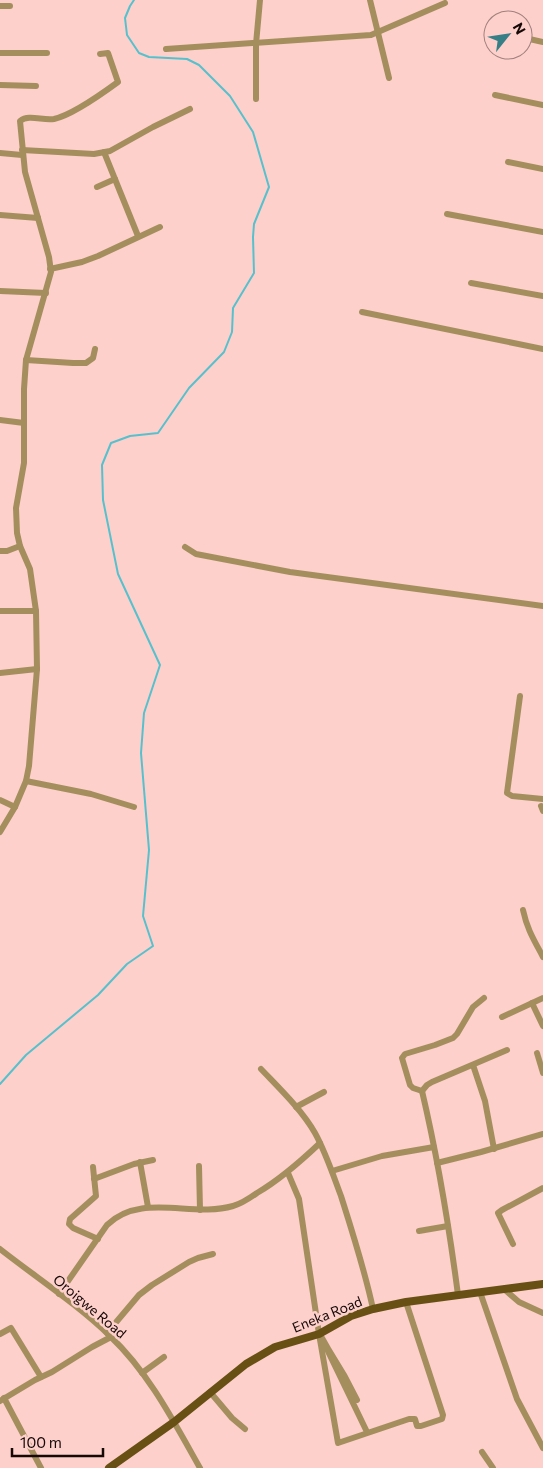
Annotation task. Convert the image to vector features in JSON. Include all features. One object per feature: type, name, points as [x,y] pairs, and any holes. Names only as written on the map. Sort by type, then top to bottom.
[{"type":"main road","name":"Eneka Road","points":[[109,1468],[174,1422],[246,1364],[274,1347],[319,1334],[351,1316],[374,1309],[406,1302],[543,1284]]},
{"type":"street","points":[[256,99],[256,44],[260,0]]},
{"type":"street","points":[[370,0],[389,78]]},
{"type":"street","points":[[166,49],[371,35],[446,3]]},
{"type":"street","points":[[0,6],[10,6]]},
{"type":"street","points":[[0,53],[47,53]]},
{"type":"street","points":[[0,832],[15,807],[26,781],[34,721],[37,669],[36,611],[30,569],[20,546],[17,533],[16,508],[24,462],[26,360],[46,293],[50,269],[49,257],[25,172],[20,120],[24,118],[54,119],[84,104],[118,82],[108,53],[100,54]]},
{"type":"street","points":[[0,85],[36,86]]},
{"type":"street","points":[[495,95],[543,105]]},
{"type":"street","points":[[0,153],[94,154],[104,152],[118,147],[190,109]]},
{"type":"street","points":[[104,152],[138,236]]},
{"type":"street","points":[[508,162],[543,169]]},
{"type":"street","points":[[96,187],[115,179]]},
{"type":"street","points":[[447,214],[543,232]]},
{"type":"street","points":[[0,215],[38,218]]},
{"type":"street","points":[[50,269],[82,262],[98,256],[160,227]]},
{"type":"street","points":[[471,284],[543,296]]},
{"type":"street","points":[[0,291],[46,293]]},
{"type":"street","points":[[362,312],[543,349]]},
{"type":"street","points":[[26,360],[86,363],[93,358],[95,349]]},
{"type":"street","points":[[0,420],[24,423]]},
{"type":"street","points":[[0,551],[7,551],[20,546]]},
{"type":"street","points":[[185,547],[196,554],[290,572],[543,606]]},
{"type":"street","points":[[0,611],[36,611]]},
{"type":"street","points":[[0,673],[37,669]]},
{"type":"street","points":[[520,696],[507,792],[512,796],[543,799]]},
{"type":"street","points":[[26,781],[91,794],[134,807]]},
{"type":"street","points":[[0,800],[15,807]]},
{"type":"street","points":[[523,910],[531,937],[543,957]]},
{"type":"street","points":[[422,1091],[410,1085],[402,1058],[405,1054],[453,1038],[473,1006],[484,998]]},
{"type":"street","points":[[502,1017],[543,998]]},
{"type":"street","points":[[532,1003],[543,1026]]},
{"type":"street","points":[[422,1091],[427,1085],[507,1050]]},
{"type":"street","points":[[537,1053],[543,1073]]},
{"type":"street","points":[[473,1065],[485,1101],[494,1149]]},
{"type":"street","points":[[261,1069],[296,1107],[314,1131],[320,1143],[332,1171],[360,1255],[374,1309]]},
{"type":"street","points":[[422,1091],[437,1163],[458,1295]]},
{"type":"street","points":[[296,1107],[324,1092]]},
{"type":"street","points":[[437,1163],[494,1149],[543,1134]]},
{"type":"street","points":[[59,1294],[107,1225],[124,1213],[143,1207],[200,1210],[234,1206],[288,1172],[320,1143]]},
{"type":"street","points":[[332,1171],[382,1156],[434,1147]]},
{"type":"street","points":[[94,1179],[140,1162],[153,1160]]},
{"type":"street","points":[[140,1162],[148,1207]]},
{"type":"street","points":[[199,1166],[200,1210]]},
{"type":"street","points":[[93,1167],[96,1196],[70,1219],[69,1224],[73,1228],[98,1240]]},
{"type":"street","points":[[288,1172],[299,1199],[319,1334],[338,1443],[413,1418],[418,1426],[421,1426],[440,1420],[443,1416],[406,1302]]},
{"type":"street","points":[[513,1244],[498,1213],[543,1188]]},
{"type":"street","points":[[419,1231],[448,1226]]},
{"type":"street","name":"Oroigwe Road","points":[[0,1249],[109,1335],[151,1385],[200,1468]]},
{"type":"street","points":[[41,1468],[2,1400],[52,1372],[109,1335],[139,1295],[152,1285],[189,1262],[213,1254]]},
{"type":"street","points":[[504,1289],[519,1302],[543,1313]]},
{"type":"street","points":[[480,1292],[517,1399],[543,1448]]},
{"type":"street","points":[[0,1334],[11,1328],[41,1377]]},
{"type":"street","points":[[319,1334],[344,1374],[357,1400],[348,1383],[319,1334]]},
{"type":"street","points":[[319,1334],[368,1432]]},
{"type":"street","points":[[142,1373],[164,1356]]},
{"type":"street","points":[[210,1392],[232,1418],[245,1429]]},
{"type":"street","points":[[482,1452],[493,1468]]},
{"type":"waterway","points":[[0,1084],[26,1055],[98,995],[127,964],[153,946],[143,916],[149,850],[141,753],[144,713],[160,665],[118,574],[103,500],[102,465],[111,443],[130,436],[158,433],[189,388],[224,352],[232,332],[233,308],[254,273],[254,224],[269,187],[253,132],[230,96],[199,65],[187,59],[149,57],[139,53],[127,35],[125,18],[134,0]]}]
